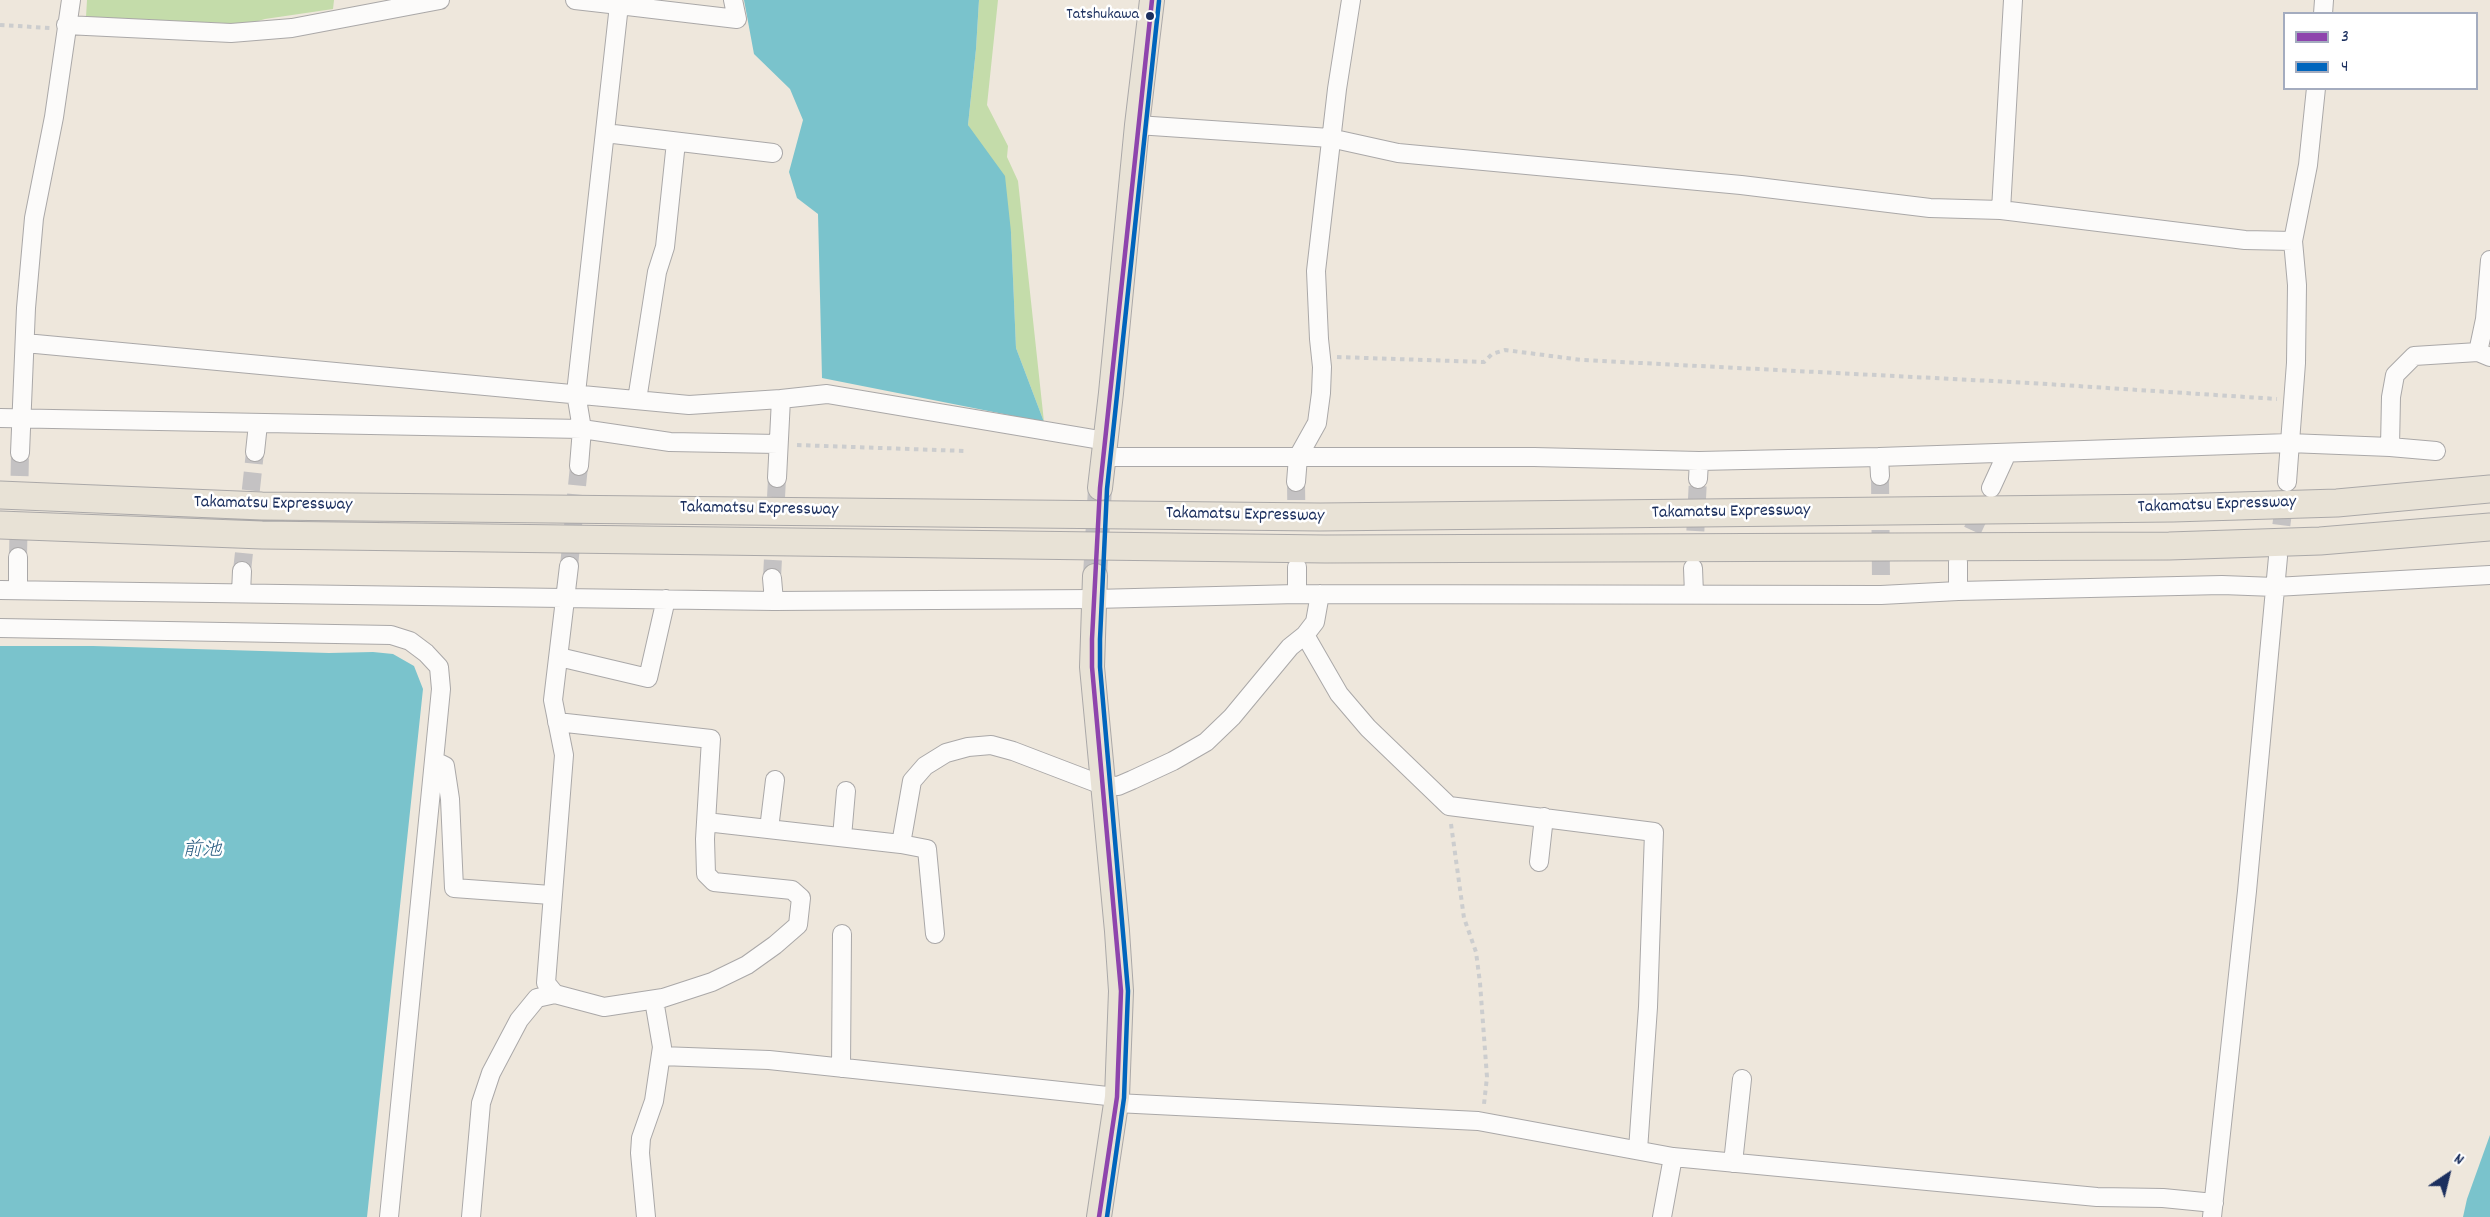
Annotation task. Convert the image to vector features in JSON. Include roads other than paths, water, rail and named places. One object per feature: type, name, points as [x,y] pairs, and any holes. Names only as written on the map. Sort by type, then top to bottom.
[{"type":"highway","name":"Takamatsu Expressway","points":[[0,495],[262,506],[1320,517],[2173,508],[2337,503],[2490,489]]},
{"type":"highway","name":"Takamatsu Expressway","points":[[0,525],[262,535],[1325,549],[2169,546],[2320,541],[2490,527]]},
{"type":"main road","points":[[1100,488],[1152,0]]},
{"type":"main road","points":[[1095,588],[1092,667],[1118,931],[1121,991],[1117,1100],[1099,1217]]},
{"type":"street","points":[[20,453],[34,218],[54,117],[71,0]]},
{"type":"street","points":[[66,28],[231,33],[292,28],[440,0]]},
{"type":"street","points":[[575,0],[737,19],[733,0]]},
{"type":"street","points":[[1296,482],[1298,457],[1317,423],[1322,393],[1316,271],[1330,138],[1351,0]]},
{"type":"street","points":[[2001,210],[2013,0]]},
{"type":"street","points":[[579,466],[582,429],[576,393],[619,5]]},
{"type":"street","points":[[2287,482],[2296,363],[2296,285],[2293,241],[2307,165],[2316,90]]},
{"type":"street","points":[[1137,125],[1330,138],[1398,153],[1730,184],[1930,207],[2001,210],[2171,233],[2245,240],[2293,241]]},
{"type":"street","points":[[605,133],[773,153]]},
{"type":"street","points":[[637,400],[657,272],[665,247],[676,142]]},
{"type":"street","points":[[2390,447],[2391,397],[2395,375],[2414,356],[2484,354],[2490,260]]},
{"type":"street","points":[[25,343],[689,405],[826,394],[1105,449],[1298,457],[1534,457],[1698,470],[1880,466],[2007,453],[2289,443],[2436,451]]},
{"type":"street","points":[[777,478],[781,399]]},
{"type":"street","points":[[0,418],[582,429],[670,442],[778,444]]},
{"type":"street","points":[[255,452],[258,424]]},
{"type":"street","points":[[1991,488],[2007,453]]},
{"type":"street","points":[[18,557],[9,590],[774,601],[1095,588],[1297,594],[1694,594],[1881,587],[1958,591],[2222,585],[2275,587],[2490,575]]},
{"type":"street","points":[[661,1056],[769,1060],[1117,1100],[1482,1122],[1673,1157],[2097,1197],[2163,1198],[2213,1210],[2278,557]]},
{"type":"street","points":[[1958,562],[1958,591]]},
{"type":"street","points":[[555,994],[546,982],[551,895],[564,755],[554,700],[569,566]]},
{"type":"street","points":[[1297,567],[1297,594]]},
{"type":"street","points":[[1694,568],[1694,594]]},
{"type":"street","points":[[240,593],[242,571]]},
{"type":"street","points":[[772,578],[774,601]]},
{"type":"street","points":[[901,844],[912,781],[925,766],[946,753],[968,747],[991,745],[1013,751],[1102,785],[1118,786],[1173,762],[1206,742],[1232,717],[1290,647],[1305,636],[1315,622],[1320,594]]},
{"type":"street","points":[[559,657],[648,678],[666,599]]},
{"type":"street","points":[[0,628],[391,635],[410,641],[426,652],[439,667],[441,689],[435,761],[389,1217]]},
{"type":"street","points":[[1305,636],[1346,703],[1368,728],[1449,806],[1654,832],[1648,1007],[1638,1150]]},
{"type":"street","points":[[471,1217],[481,1103],[491,1073],[519,1020],[537,998],[555,994],[603,1007],[654,1000],[712,982],[747,964],[775,945],[798,925],[801,898],[792,890],[714,882],[706,874],[706,822],[711,739],[558,722]]},
{"type":"street","points":[[435,761],[445,766],[454,888],[551,895]]},
{"type":"street","points":[[770,829],[774,780]]},
{"type":"street","points":[[842,837],[846,791]]},
{"type":"street","points":[[1539,862],[1544,818]]},
{"type":"street","points":[[706,822],[901,844],[927,849],[935,934]]},
{"type":"street","points":[[841,1068],[842,934]]},
{"type":"street","points":[[646,1217],[640,1153],[641,1138],[654,1101],[662,1047],[654,1000]]},
{"type":"street","points":[[1733,1163],[1742,1078]]},
{"type":"street","points":[[1662,1217],[1673,1157]]},
{"type":"water","points":[[744,0],[979,0],[968,125],[1005,176],[1011,232],[1016,348],[1044,422],[822,378],[818,214],[797,198],[789,172],[803,120],[790,89],[754,54]]},
{"type":"water","name":"前池","points":[[0,646],[373,652],[393,654],[414,666],[423,689],[367,1217],[0,1217]]},
{"type":"water","points":[[2490,1135],[2490,1217],[2463,1217],[2467,1199]]},
{"type":"tunnel","points":[[242,571],[255,452]]},
{"type":"tunnel","points":[[18,557],[20,453]]},
{"type":"tunnel","points":[[569,566],[579,466]]},
{"type":"tunnel","points":[[1880,476],[1881,579]]},
{"type":"tunnel","points":[[772,578],[777,478]]},
{"type":"tunnel","points":[[1694,558],[1698,479]]},
{"type":"tunnel","points":[[1296,482],[1297,558]]},
{"type":"tunnel","points":[[1095,576],[1100,488]]},
{"type":"tunnel","points":[[2278,552],[2285,496]]},
{"type":"tunnel","points":[[1961,555],[1986,501]]},
{"type":"place","name":"Tatshukawa","points":[[1150,16]]}]
